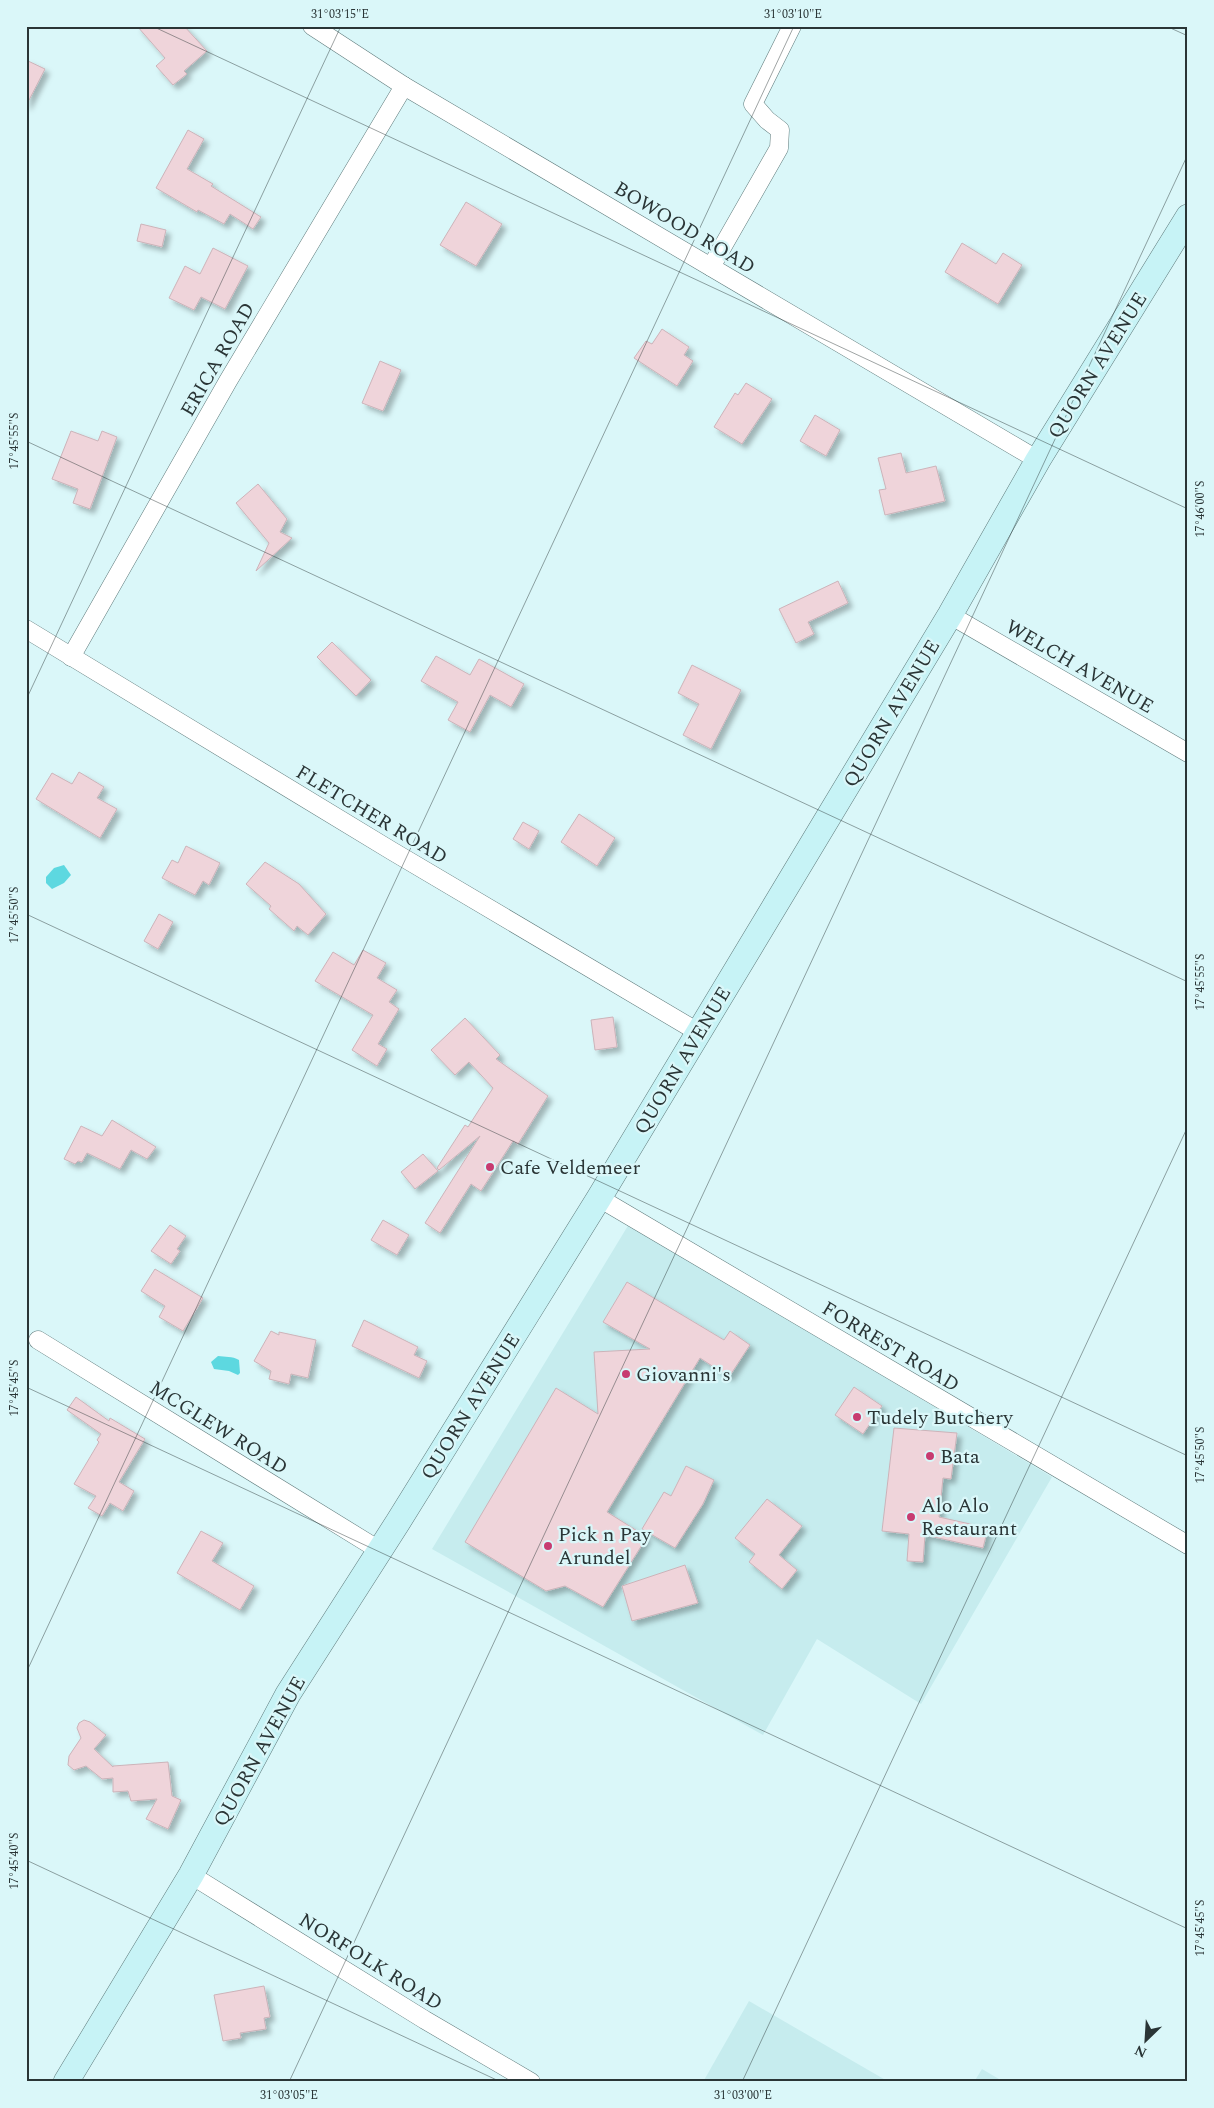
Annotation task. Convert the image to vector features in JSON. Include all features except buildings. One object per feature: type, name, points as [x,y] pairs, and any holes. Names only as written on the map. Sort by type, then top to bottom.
[{"type":"street","name":"BOWOOD ROAD","points":[[312,26],[404,86],[1038,460]]},
{"type":"street","points":[[711,267],[779,148],[780,130],[767,120],[753,104],[792,26]]},
{"type":"street","name":"ERICA ROAD","points":[[71,657],[228,381],[404,86]]},
{"type":"street","name":"QUORN AVENUE","points":[[66,2082],[191,1875],[288,1694],[599,1198],[950,615],[1038,460],[1188,217]]},
{"type":"street","name":"WELCH AVENUE","points":[[950,615],[1188,754]]},
{"type":"street","name":"FLETCHER ROAD","points":[[26,628],[71,657],[698,1032]]},
{"type":"street","name":"FORREST ROAD","points":[[599,1198],[1188,1545]]},
{"type":"street","name":"MCGLEW ROAD","points":[[38,1340],[379,1550]]},
{"type":"street","name":"NORFOLK ROAD","points":[[191,1875],[425,2020],[531,2082]]},
{"type":"shaded area","points":[[629,1224],[1052,1477],[921,1704],[817,1639],[763,1735],[432,1549]]},
{"type":"shaded area","points":[[749,2001],[889,2082],[703,2082]]},
{"type":"shaded area","points":[[982,2069],[1004,2082],[974,2082]]},
{"type":"water","points":[[64,865],[71,875],[64,883],[52,889],[46,883],[46,877],[54,868]]},
{"type":"water","points":[[218,1356],[239,1360],[240,1373],[238,1375],[229,1371],[214,1369],[211,1362]]},
{"type":"place","name":"Cafe Veldemeer","points":[[490,1167]]},
{"type":"place","name":"Giovanni's","points":[[626,1374]]},
{"type":"place","name":"Tudely Butchery","points":[[857,1417]]},
{"type":"place","name":"Bata","points":[[930,1456]]},
{"type":"place","name":"Alo Alo Restaurant","points":[[911,1517]]},
{"type":"place","name":"Pick n Pay Arundel","points":[[548,1546]]}]
